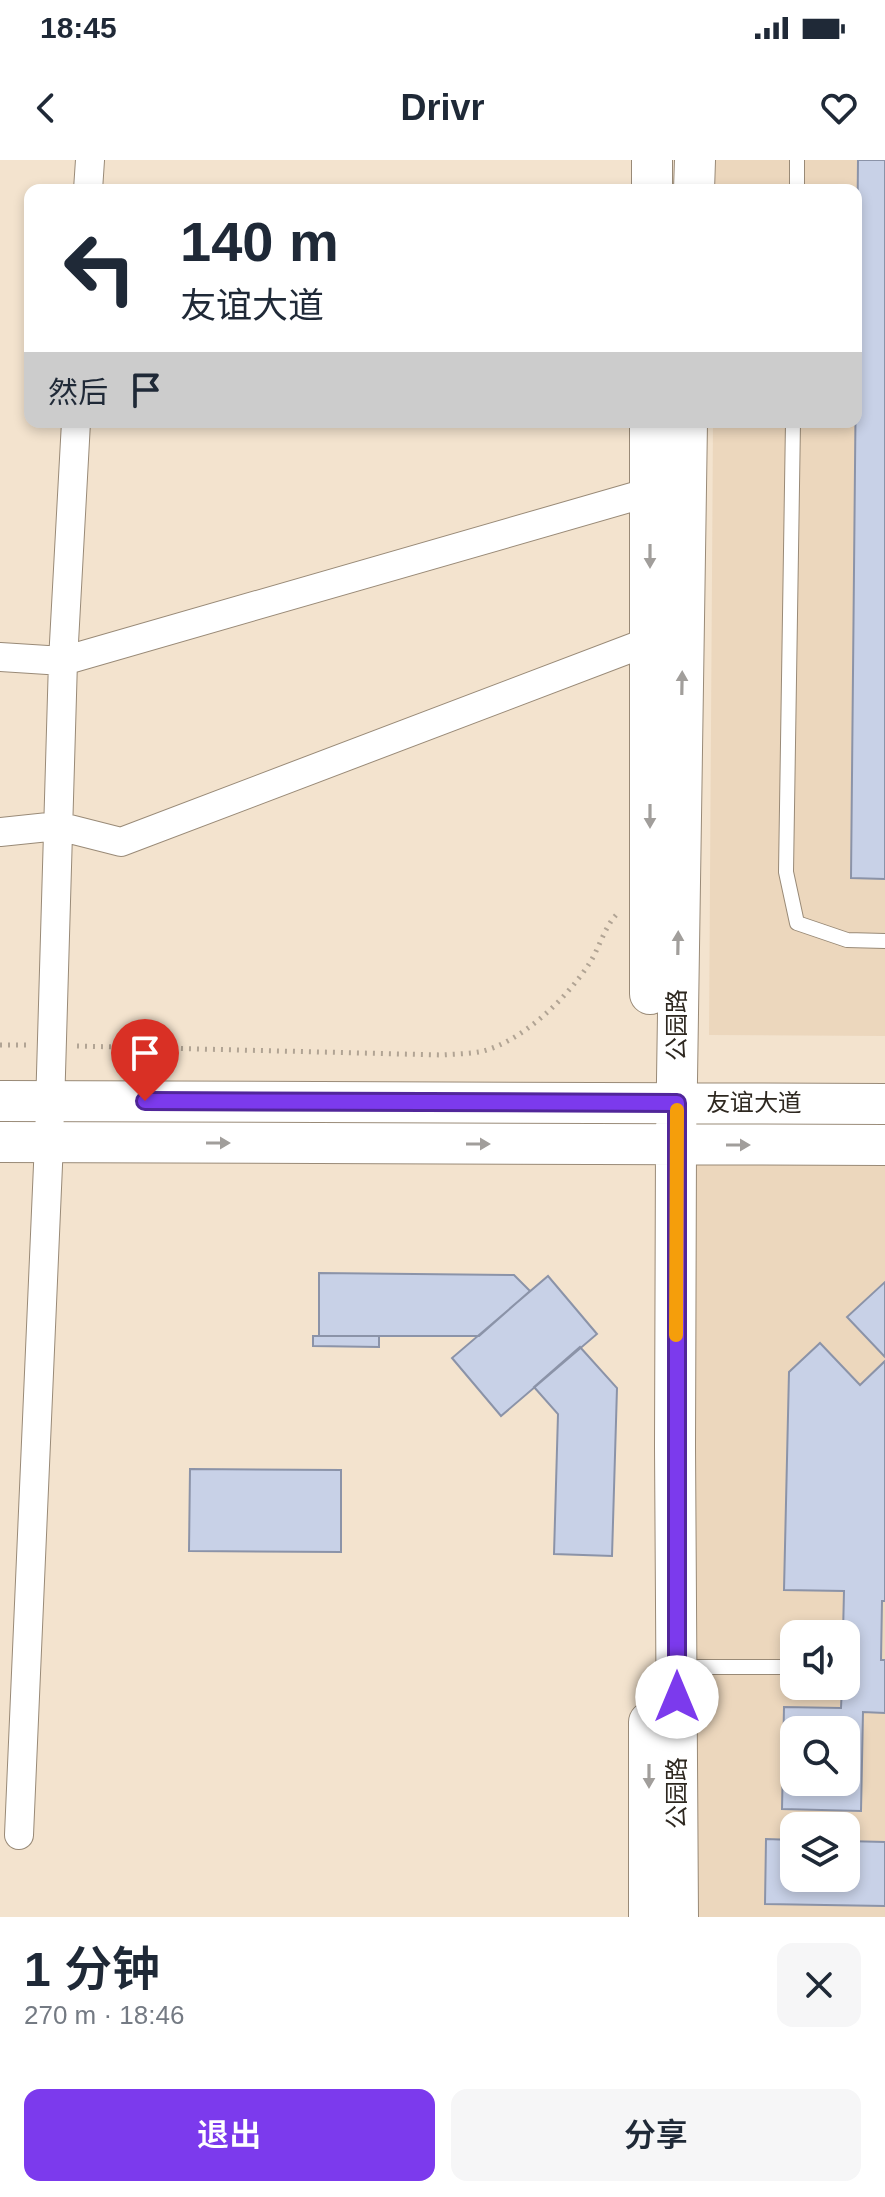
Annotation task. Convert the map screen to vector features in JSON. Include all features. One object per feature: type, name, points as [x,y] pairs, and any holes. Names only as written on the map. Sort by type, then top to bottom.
[{"type":"street","points":[[88,184],[90,160]]},
{"type":"street","points":[[652,160],[652,184]]},
{"type":"street","points":[[694,184],[695,160]]},
{"type":"street","points":[[19,1835],[13,1681],[49,1142],[63,661],[76,428]]},
{"type":"street","points":[[650,428],[650,641],[664,1103]]},
{"type":"street","name":"公园路","points":[[678,1917],[664,1103],[687,428]]},
{"type":"street","points":[[0,657],[63,661],[650,492]]},
{"type":"street","points":[[0,832],[58,826],[121,842],[650,641]]},
{"type":"street","name":"友谊大道","points":[[0,1101],[885,1104]]},
{"type":"street","name":"友谊大道","points":[[0,1142],[885,1145]]},
{"type":"street","points":[[649,1917],[664,1145]]},
{"type":"lane","points":[[797,160],[797,184]]},
{"type":"lane","points":[[793,428],[786,872],[797,923],[847,940],[885,941]]},
{"type":"lane","points":[[676,1667],[780,1667]]},
{"type":"path","points":[[0,1045],[442,1055],[481,1052],[531,1026],[553,1007],[588,966],[601,944],[608,923],[625,906]]},
{"type":"shaded area","points":[[715,160],[885,160],[885,1036],[709,1035],[713,428],[862,428],[862,184],[715,184]]},
{"type":"shaded area","points":[[679,1155],[885,1155],[885,1917],[691,1917]]},
{"type":"building","points":[[858,160],[885,160],[885,879],[851,878],[855,428],[862,428],[862,184],[858,184]]},
{"type":"building","points":[[319,1273],[514,1275],[530,1291],[479,1336],[319,1336]]},
{"type":"building","points":[[548,1276],[597,1334],[501,1416],[452,1358]]},
{"type":"building","points":[[885,1282],[885,1357],[847,1317]]},
{"type":"building","points":[[313,1336],[379,1336],[379,1347],[313,1346]]},
{"type":"building","points":[[820,1343],[860,1385],[885,1361],[885,1601],[882,1601],[881,1660],[885,1660],[885,1713],[863,1712],[861,1811],[782,1809],[782,1796],[860,1796],[860,1716],[784,1716],[784,1707],[841,1708],[841,1700],[860,1700],[860,1620],[843,1620],[844,1591],[784,1590],[789,1372]]},
{"type":"building","points":[[580,1347],[617,1388],[612,1556],[554,1554],[558,1414],[534,1387]]},
{"type":"building","points":[[190,1469],[341,1470],[341,1552],[189,1551]]},
{"type":"building","points":[[766,1839],[780,1840],[780,1892],[860,1892],[860,1841],[885,1842],[885,1906],[765,1904]]},
{"type":"slow traffic","points":[[676,1335],[677,1110]]},
{"type":"route","points":[[145,1101],[677,1103],[677,1697]]}]
